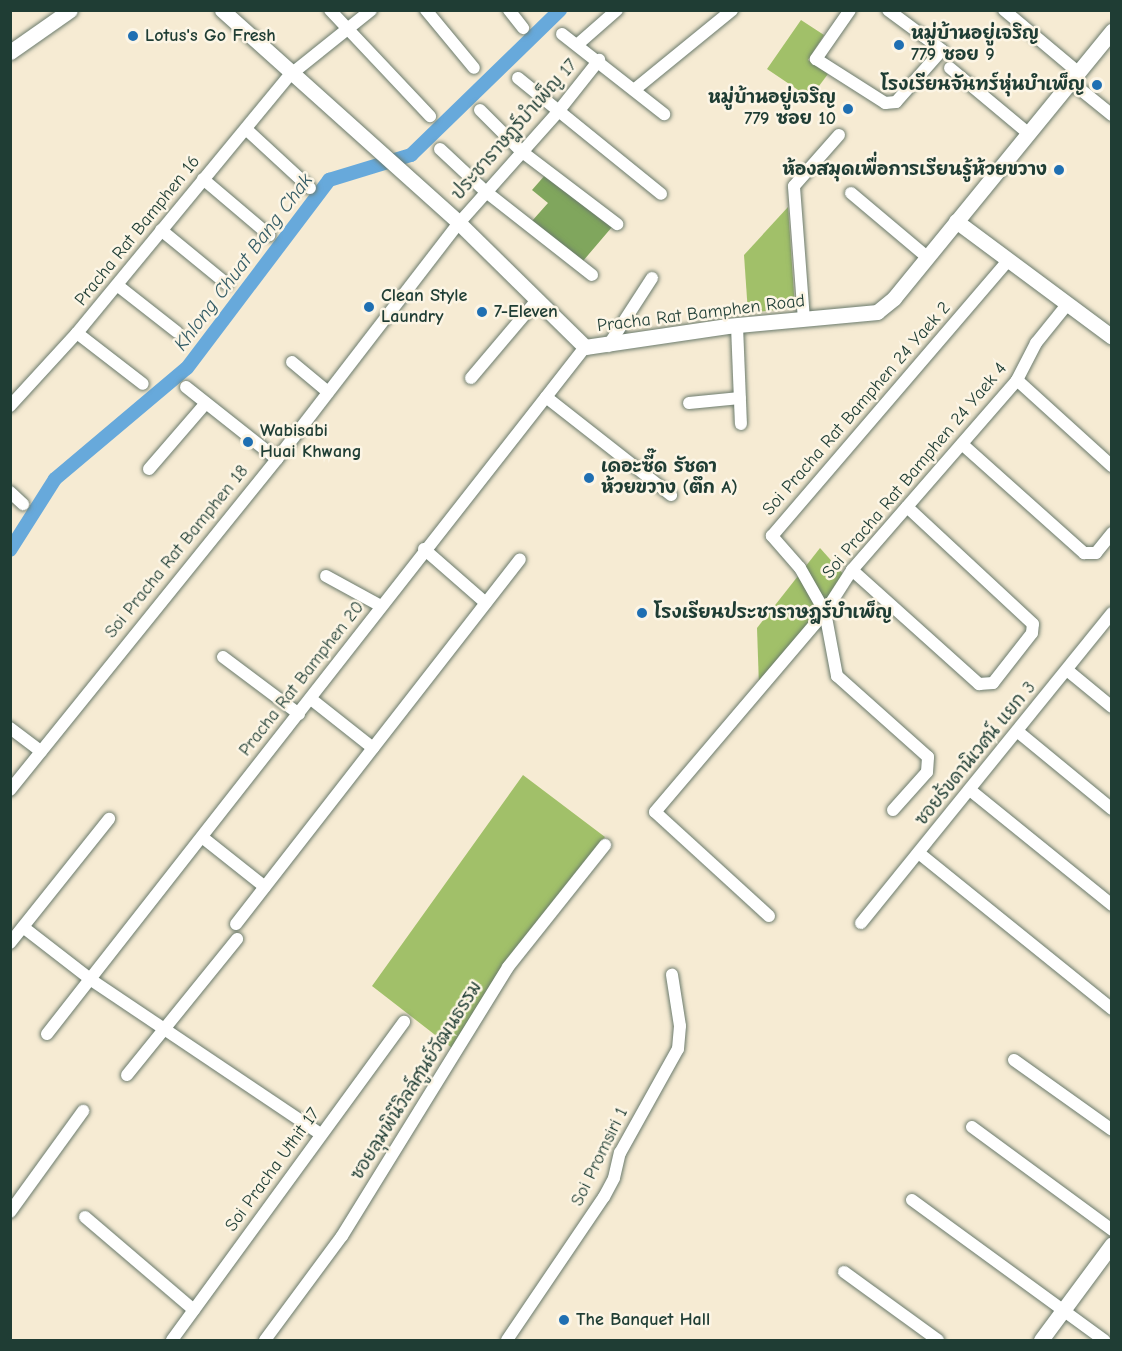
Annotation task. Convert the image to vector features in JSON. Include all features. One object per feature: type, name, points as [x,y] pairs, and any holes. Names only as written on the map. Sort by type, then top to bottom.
[{"type":"street","points":[[10,52],[70,10]]},
{"type":"street","name":"Pracha Rat Bamphen Road","points":[[222,10],[290,75],[402,170],[585,347],[608,346],[737,326],[877,312],[894,298],[1112,31]]},
{"type":"street","points":[[330,10],[345,31],[430,116]]},
{"type":"street","name":"Pracha Rat Bamphen 16","points":[[10,406],[77,333],[290,75],[370,10]]},
{"type":"street","points":[[426,10],[474,68]]},
{"type":"street","points":[[509,10],[523,28]]},
{"type":"street","points":[[577,45],[617,10]]},
{"type":"street","points":[[634,90],[732,10]]},
{"type":"street","points":[[850,10],[816,59],[885,103],[896,102],[942,50],[888,10]]},
{"type":"street","points":[[1004,10],[1112,115]]},
{"type":"street","points":[[562,34],[599,60],[664,114]]},
{"type":"street","name":"ประชาราษฎร์บำเพ็ญ 17","points":[[459,223],[485,191],[557,113],[599,60]]},
{"type":"street","points":[[950,68],[1028,133]]},
{"type":"street","points":[[518,78],[557,113],[661,194]]},
{"type":"street","points":[[480,110],[521,151],[617,224]]},
{"type":"street","points":[[246,129],[310,188]]},
{"type":"street","points":[[804,321],[794,186],[839,135]]},
{"type":"street","points":[[440,149],[485,191],[592,275]]},
{"type":"street","points":[[203,179],[269,236]]},
{"type":"street","points":[[851,193],[927,257]]},
{"type":"street","points":[[956,220],[1007,262],[1112,337]]},
{"type":"street","name":"Soi Pracha Rat Bamphen 18","points":[[10,789],[277,459],[459,223]]},
{"type":"street","points":[[160,230],[227,285]]},
{"type":"street","name":"Soi Pracha Rat Bamphen 24 Yaek 2","points":[[825,612],[800,568],[772,536],[1007,262]]},
{"type":"street","points":[[608,346],[652,278]]},
{"type":"street","points":[[117,285],[177,332]]},
{"type":"street","points":[[471,378],[537,300]]},
{"type":"street","name":"Soi Pracha Rat Bamphen 24 Yaek 4","points":[[769,916],[662,822],[655,812],[663,800],[704,758],[825,612],[852,570],[1017,380],[1036,343],[1066,306]]},
{"type":"street","points":[[737,326],[741,424]]},
{"type":"street","points":[[77,333],[143,384]]},
{"type":"street","name":"Pracha Rat Bamphen 20","points":[[47,1034],[299,714],[424,549],[585,347]]},
{"type":"street","points":[[292,362],[328,392]]},
{"type":"street","points":[[1017,380],[1112,465]]},
{"type":"street","points":[[186,387],[277,459]]},
{"type":"street","points":[[546,397],[671,495]]},
{"type":"street","points":[[689,403],[740,398]]},
{"type":"street","points":[[149,469],[206,403]]},
{"type":"street","points":[[962,444],[1084,553],[1096,553],[1112,533]]},
{"type":"street","points":[[10,492],[23,504]]},
{"type":"street","points":[[852,570],[979,684],[993,683],[1032,633],[1028,616],[907,507]]},
{"type":"street","points":[[424,549],[486,603]]},
{"type":"street","points":[[236,924],[520,559]]},
{"type":"street","points":[[326,576],[381,606]]},
{"type":"street","points":[[825,612],[837,676],[928,757],[927,772],[893,810]]},
{"type":"street","name":"ซอยร้ขดานิเวศน์ แยก 3","points":[[865,920],[1112,613]]},
{"type":"street","points":[[223,657],[299,714]]},
{"type":"street","points":[[1067,670],[1112,707]]},
{"type":"street","points":[[310,699],[373,748]]},
{"type":"street","points":[[10,728],[41,751]]},
{"type":"street","points":[[1017,731],[1112,809]]},
{"type":"street","points":[[970,790],[1112,905]]},
{"type":"street","points":[[10,943],[109,819]]},
{"type":"street","points":[[202,837],[266,887]]},
{"type":"street","name":"ซอยลุมพินีวิลล์ศูนย์วัฒนธรรม","points":[[265,1341],[342,1236],[508,968],[605,845]]},
{"type":"street","points":[[920,854],[1112,1010]]},
{"type":"street","points":[[23,927],[90,979],[321,1134]]},
{"type":"street","points":[[127,1075],[237,939]]},
{"type":"street","name":"Soi Promsiri 1","points":[[507,1341],[604,1197],[614,1178],[620,1153],[678,1049],[680,1026],[672,975]]},
{"type":"street","name":"Soi Pracha Uthit 17","points":[[172,1341],[404,1022]]},
{"type":"street","points":[[1014,1060],[1112,1130]]},
{"type":"street","points":[[10,1212],[83,1111]]},
{"type":"street","points":[[972,1127],[1112,1230]]},
{"type":"street","points":[[912,1200],[1104,1341]]},
{"type":"street","points":[[85,1217],[194,1310]]},
{"type":"street","points":[[1041,1341],[1112,1244]]},
{"type":"street","points":[[844,1272],[938,1341]]},
{"type":"green space","points":[[801,20],[824,35],[808,60],[828,74],[810,98],[767,69]]},
{"type":"green space","points":[[546,174],[612,227],[583,261],[532,221],[548,203],[532,190]]},
{"type":"green space","points":[[788,207],[795,308],[748,313],[744,255]]},
{"type":"green space","points":[[820,548],[845,576],[759,686],[757,628]]},
{"type":"green space","points":[[523,775],[605,837],[512,953],[452,1048],[372,986]]},
{"type":"waterway","name":"Khlong Chuat Bang Chak","points":[[10,550],[55,479],[187,368],[329,180],[411,155],[560,10]]},
{"type":"place","name":"Lotus's Go Fresh","points":[[133,36]]},
{"type":"place","name":"หมู่บ้านอยู่เจริญ 779 ซอย 9","points":[[899,45]]},
{"type":"place","name":"โรงเรียนจันทร์หุ่นบำเพ็ญ","points":[[1097,85]]},
{"type":"place","name":"หมู่บ้านอยู่เจริญ 779 ซอย 10","points":[[848,109]]},
{"type":"place","name":"ห้องสมุดเพื่อการเรียนรู้ห้วยขวาง","points":[[1059,170]]},
{"type":"place","name":"Clean Style Laundry","points":[[369,307]]},
{"type":"place","name":"7-Eleven","points":[[482,312]]},
{"type":"place","name":"Wabisabi Huai Khwang","points":[[248,442]]},
{"type":"place","name":"เดอะซี๊ด รัชดา ห้วยขวาง (ตึก A)","points":[[589,478]]},
{"type":"place","name":"โรงเรียนประชาราษฎร์บำเพ็ญ","points":[[642,613]]},
{"type":"place","name":"The Banquet Hall","points":[[564,1320]]}]
